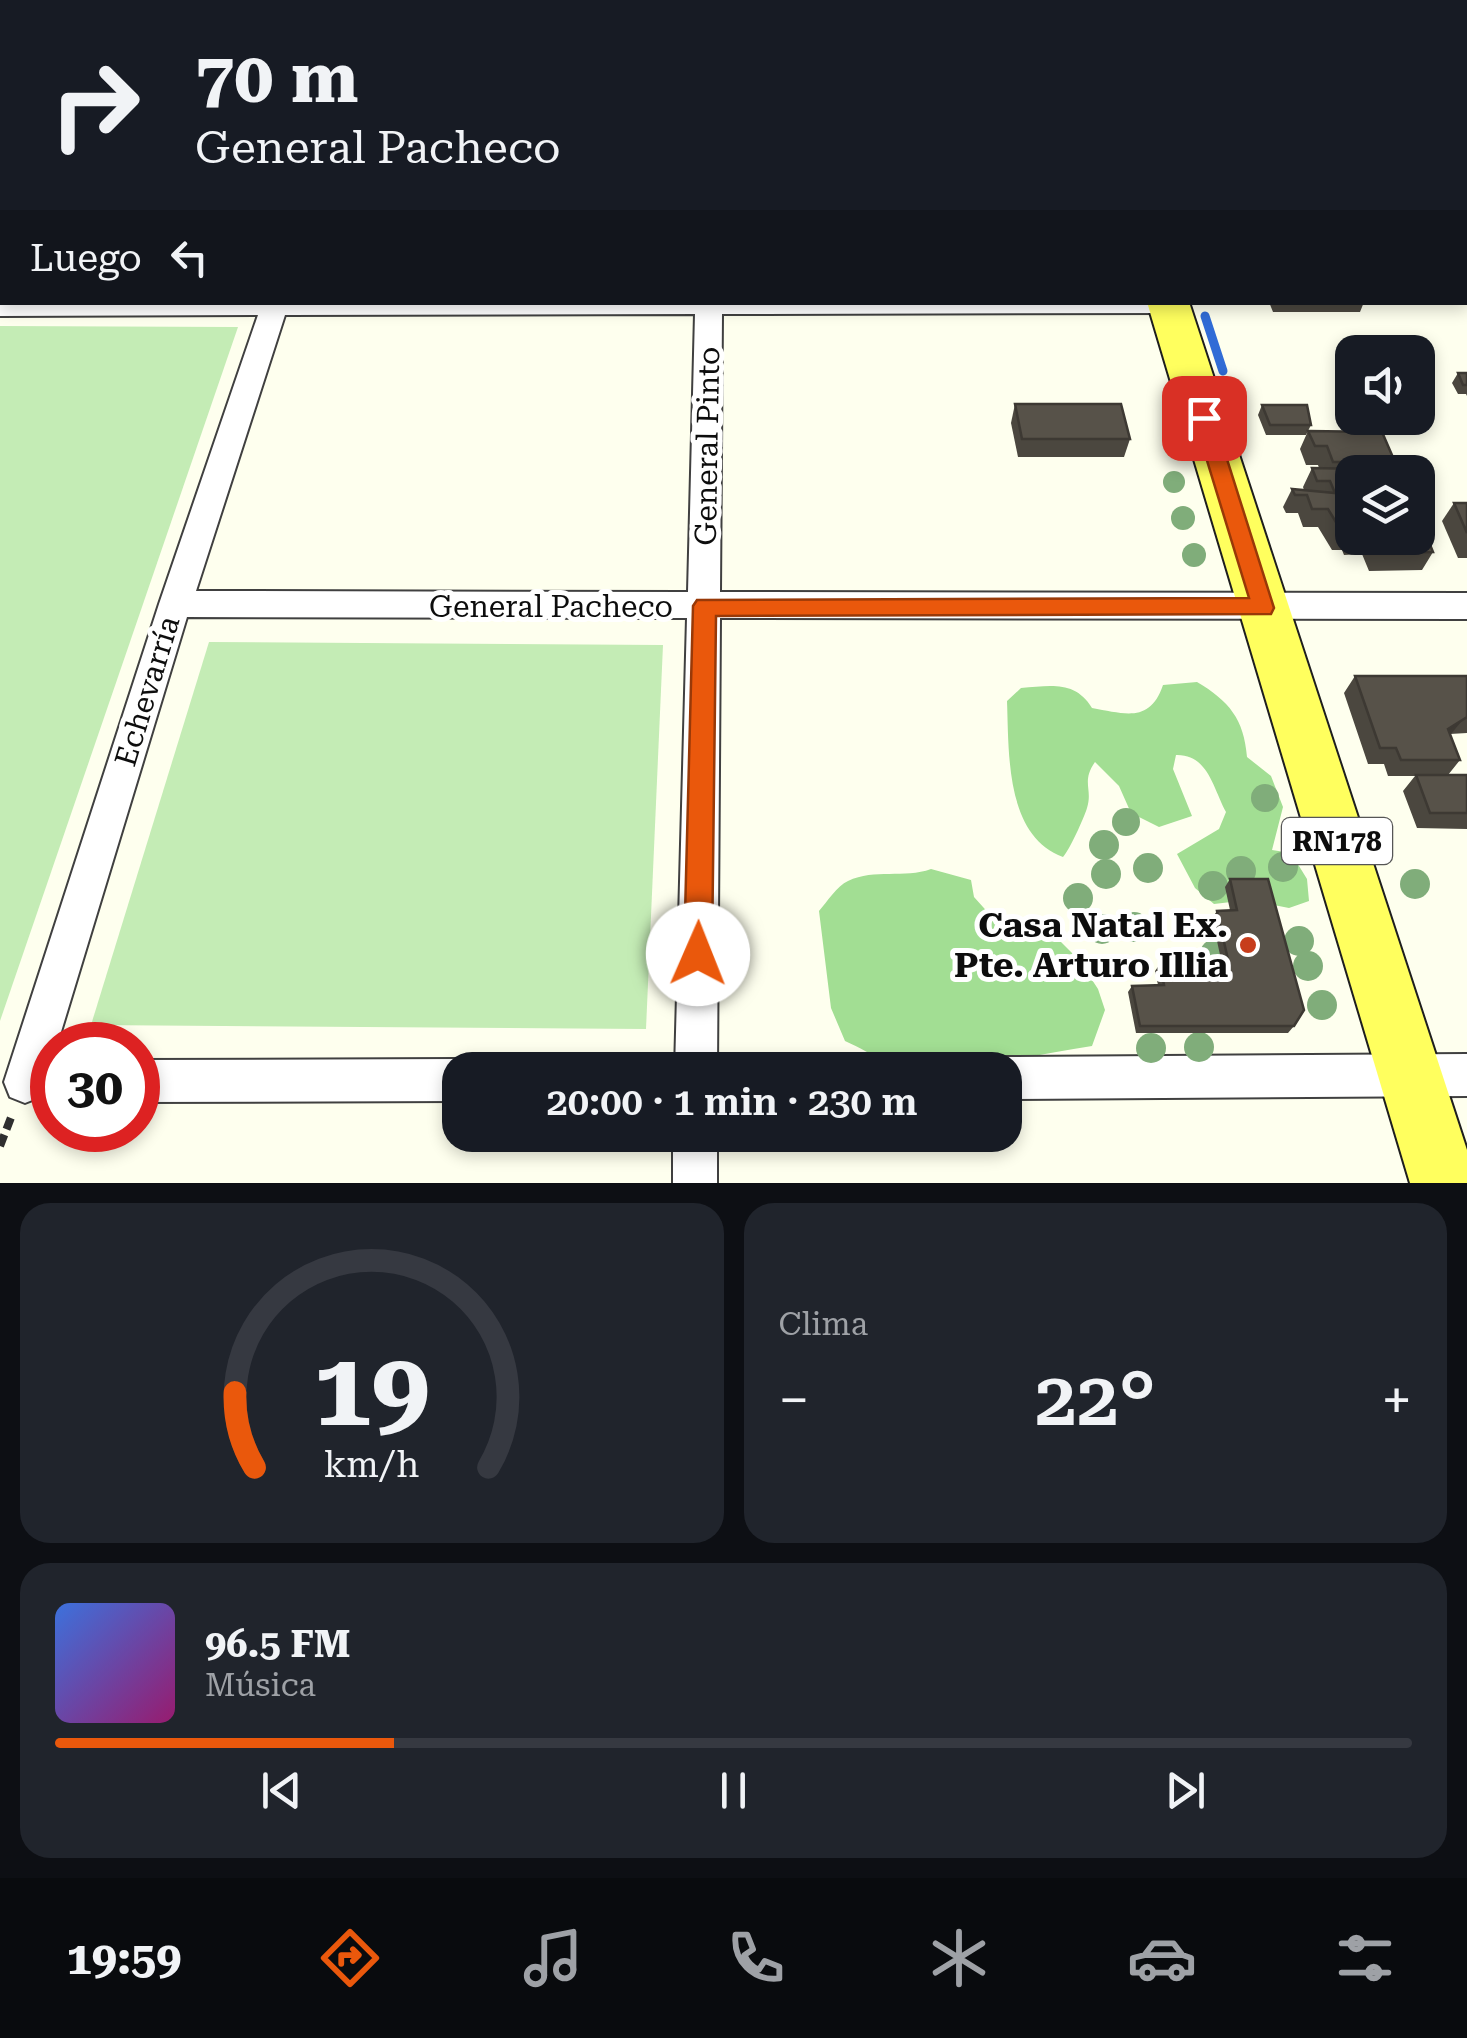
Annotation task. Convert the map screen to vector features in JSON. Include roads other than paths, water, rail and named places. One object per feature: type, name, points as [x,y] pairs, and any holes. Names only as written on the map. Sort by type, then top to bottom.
[{"type":"main road","name":"RN178","points":[[1168,305],[1263,608],[1439,1075],[1444,1183]]},
{"type":"street","points":[[0,308],[420,305]]},
{"type":"street","name":"General Pinto","points":[[696,1052],[709,305]]},
{"type":"street","name":"Echevarría","points":[[26,1082],[174,604],[275,306]]},
{"type":"street","name":"General Pacheco","points":[[174,604],[1467,606]]},
{"type":"street","points":[[1022,1078],[1439,1075]]},
{"type":"street","points":[[160,1082],[442,1080]]},
{"type":"street","points":[[695,1152],[695,1183]]},
{"type":"waterway","points":[[1205,316],[1223,371]]},
{"type":"place","name":"Casa Natal Ex. Pte. Arturo Illia","points":[[1248,945]]}]
